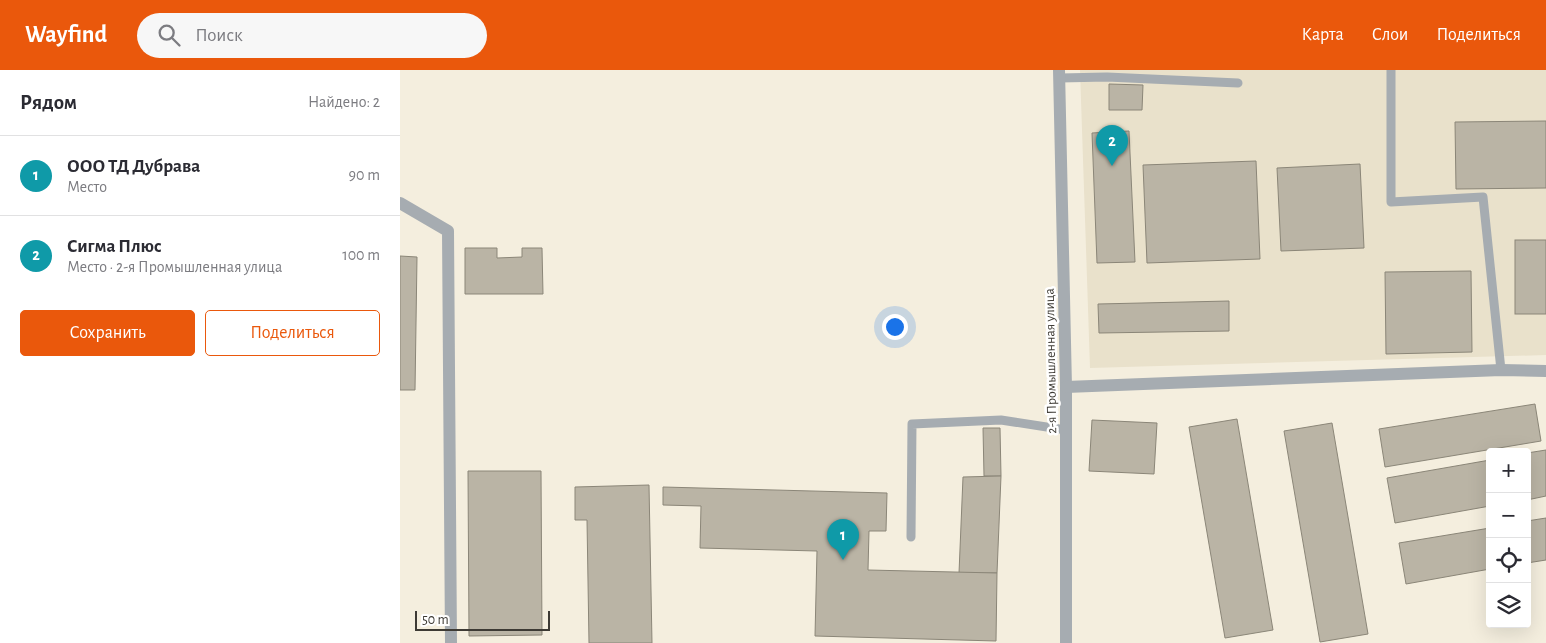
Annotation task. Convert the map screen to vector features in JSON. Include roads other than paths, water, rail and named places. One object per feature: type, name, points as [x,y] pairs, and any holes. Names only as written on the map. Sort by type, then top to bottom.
[{"type":"street","name":"2-я Промышленная улица","points":[[1060,74],[1066,387],[1066,643]]},
{"type":"street","points":[[400,203],[448,231],[451,643]]},
{"type":"street","points":[[1066,387],[1501,370],[1546,371]]},
{"type":"lane","points":[[1391,70],[1391,202],[1483,197],[1501,370]]},
{"type":"lane","points":[[1060,74],[1238,83]]},
{"type":"lane","points":[[911,537],[912,424],[1001,420],[1066,430]]},
{"type":"place","name":"Сигма Плюс","points":[[1112,166]]},
{"type":"place","name":"ООО ТД Дубрава","points":[[843,560]]}]
